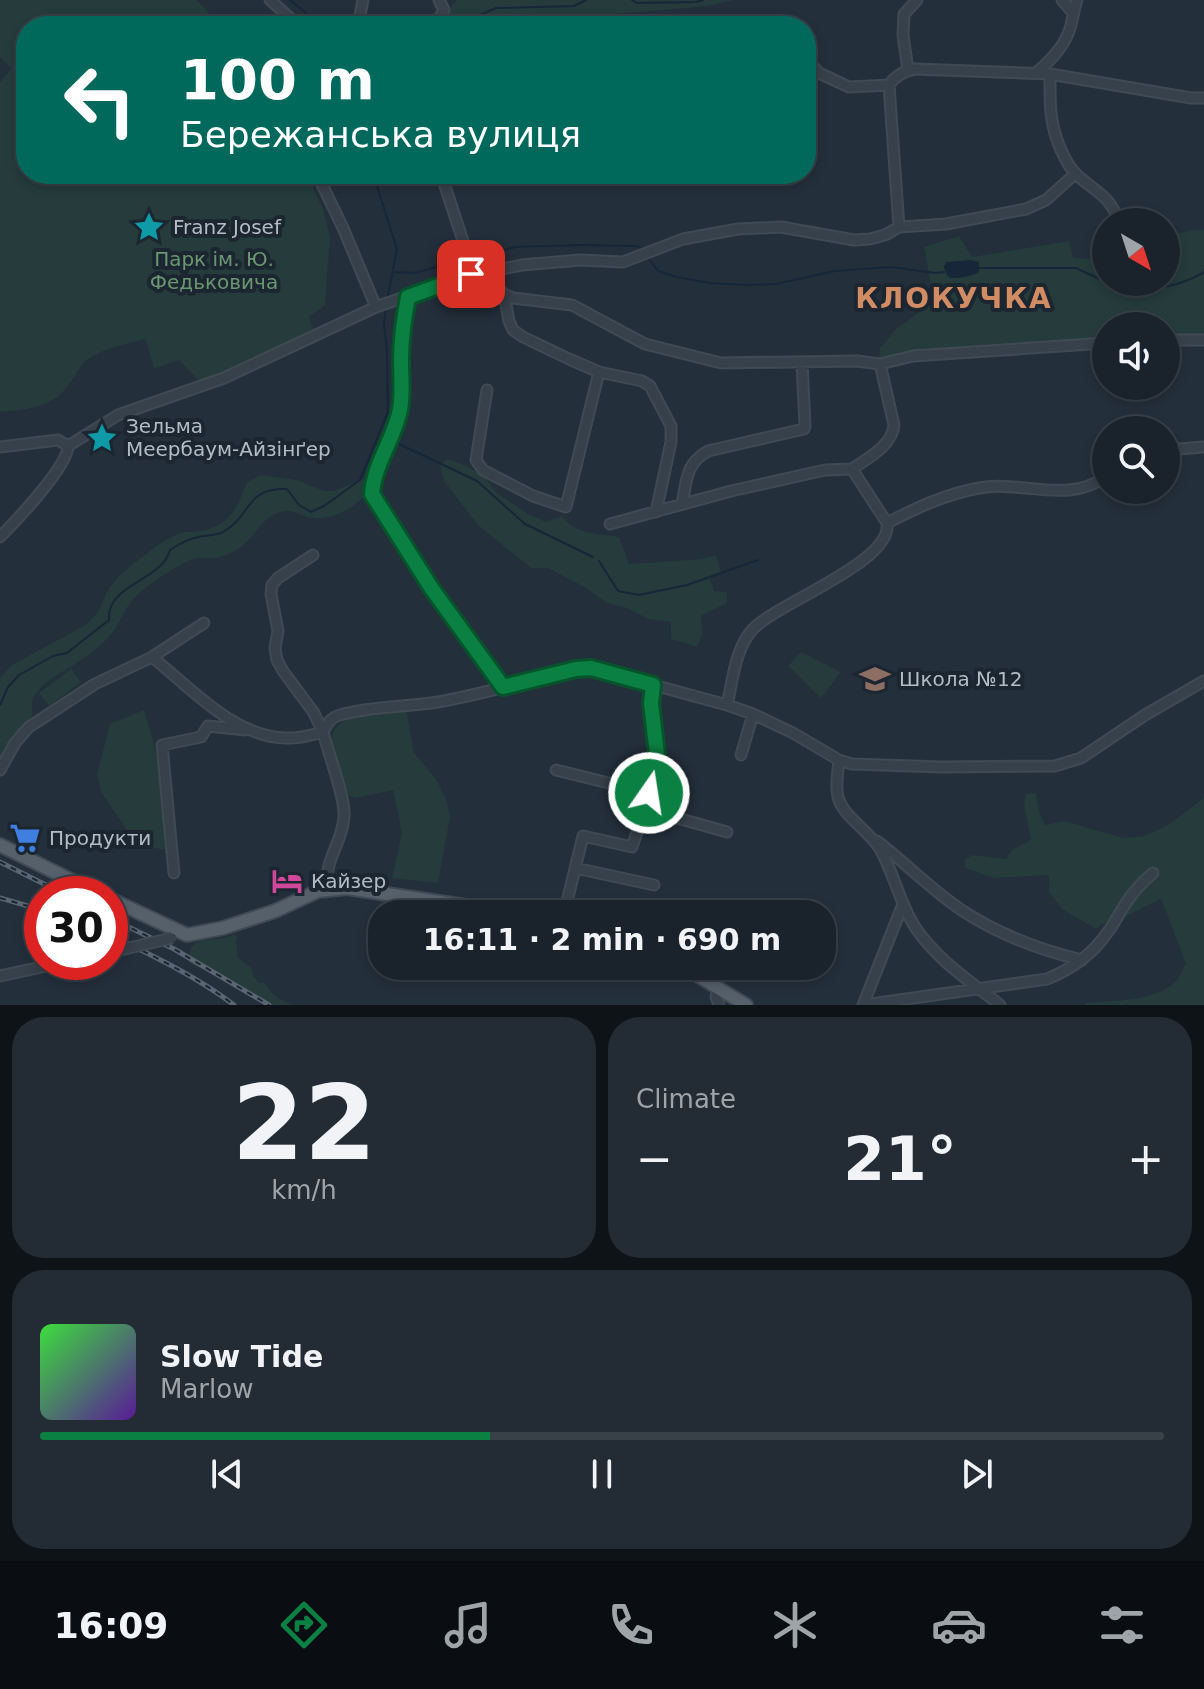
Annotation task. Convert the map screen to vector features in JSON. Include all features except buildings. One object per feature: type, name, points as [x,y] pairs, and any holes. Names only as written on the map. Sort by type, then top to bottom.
[{"type":"main road","points":[[0,845],[63,876]]},
{"type":"main road","points":[[128,907],[187,935],[223,928],[275,911],[318,891],[347,888],[426,900]]},
{"type":"main road","points":[[706,980],[746,1005]]},
{"type":"street","points":[[270,0],[288,16]]},
{"type":"street","points":[[908,70],[903,35],[904,14],[917,0]]},
{"type":"street","points":[[1062,0],[1073,13]]},
{"type":"street","points":[[1036,73],[1054,56],[1070,28],[1077,0]]},
{"type":"street","points":[[816,70],[849,87],[889,85],[899,74],[915,69],[1050,74],[1204,98]]},
{"type":"street","points":[[1050,74],[1049,110],[1053,132],[1066,161],[1075,174],[1108,199],[1112,208]]},
{"type":"street","points":[[889,85],[899,227]]},
{"type":"street","points":[[68,446],[118,415],[224,378],[376,307],[471,274],[522,265],[580,260],[623,262],[683,239],[738,229],[781,227],[854,240],[870,239],[899,227],[946,224],[1026,209],[1046,200],[1075,174]]},
{"type":"street","points":[[322,184],[376,307]]},
{"type":"street","points":[[444,184],[471,274]]},
{"type":"street","points":[[483,273],[504,294],[513,298],[572,305],[645,344],[721,363],[857,361],[880,364],[913,356],[1092,344]]},
{"type":"street","points":[[504,294],[513,330],[599,372],[642,381],[650,386],[671,426],[671,442],[656,512]]},
{"type":"street","points":[[403,299],[402,399],[395,427],[373,481],[372,494],[432,589],[503,687]]},
{"type":"street","points":[[1180,340],[1204,340]]},
{"type":"street","points":[[682,504],[692,462],[698,456],[804,429],[802,362]]},
{"type":"street","points":[[610,524],[825,470],[852,469],[881,448],[893,433],[894,425],[880,364]]},
{"type":"street","points":[[487,390],[476,460],[478,466],[533,496],[566,507],[599,372]]},
{"type":"street","points":[[0,447],[58,440],[68,446]]},
{"type":"street","points":[[0,537],[49,481],[66,458],[68,446]]},
{"type":"street","points":[[1180,449],[1204,447]]},
{"type":"street","points":[[727,705],[739,652],[753,629],[866,559],[884,539],[887,523],[852,469]]},
{"type":"street","points":[[887,523],[942,497],[982,487],[1074,490],[1092,485]]},
{"type":"street","points":[[313,555],[278,578],[272,585],[271,594],[278,631],[275,648],[277,660],[314,713],[323,732],[344,807],[345,820],[327,867],[327,890]]},
{"type":"street","points":[[0,770],[15,743],[29,727],[95,684],[152,657],[204,623]]},
{"type":"street","points":[[152,657],[197,697],[224,716],[256,732]]},
{"type":"street","points":[[174,873],[162,745],[201,737],[208,726],[299,738],[323,732],[336,715],[441,701],[591,668],[753,714],[852,764],[1055,766],[1081,758],[1145,715],[1204,681]]},
{"type":"street","points":[[567,900],[583,836],[632,847],[658,763],[651,703],[653,685]]},
{"type":"street","points":[[741,755],[753,714]]},
{"type":"street","points":[[839,760],[837,795],[841,806],[925,883],[963,911],[1035,947],[1082,960]]},
{"type":"street","points":[[556,770],[649,793]]},
{"type":"street","points":[[645,809],[727,832]]},
{"type":"street","points":[[873,838],[914,926],[942,960],[1000,1005]]},
{"type":"street","points":[[575,868],[654,885]]},
{"type":"street","points":[[903,904],[864,1005],[1047,979],[1064,972],[1082,960],[1109,932],[1124,905],[1153,873]]},
{"type":"street","points":[[128,948],[187,935]]},
{"type":"street","points":[[0,976],[24,971]]},
{"type":"street","points":[[719,988],[716,997],[719,1005]]},
{"type":"green space","name":"Парк ім. Ю. Федьковича","points":[[0,0],[196,0],[209,16],[16,16],[16,184],[312,184],[323,208],[330,238],[325,305],[309,317],[313,329],[201,383],[179,360],[154,369],[146,339],[123,345],[87,360],[54,399],[28,409],[0,412],[0,82],[11,69],[0,57]]},
{"type":"green space","points":[[457,0],[735,0],[707,6],[593,16],[443,16]]},
{"type":"green space","points":[[1204,230],[1204,334],[1180,335],[1180,312],[1092,312],[1092,339],[911,358],[879,357],[880,348],[897,328],[930,305],[931,285],[924,247],[959,236],[972,257],[1069,241],[1073,258],[1092,259],[1092,296],[1180,296],[1180,233]]},
{"type":"green space","points":[[448,459],[483,475],[497,493],[528,514],[546,522],[562,516],[580,530],[619,537],[629,564],[702,559],[716,555],[721,572],[710,579],[714,591],[727,592],[727,603],[701,616],[703,633],[697,647],[671,639],[671,622],[648,619],[627,608],[607,603],[548,568],[531,568],[478,525],[444,481],[440,465]]},
{"type":"green space","points":[[261,475],[297,480],[324,491],[333,491],[364,479],[368,481],[368,488],[358,502],[331,516],[316,518],[287,511],[271,516],[244,545],[227,555],[191,560],[149,585],[131,602],[104,642],[49,680],[36,693],[32,701],[32,716],[11,741],[0,762],[0,678],[12,665],[87,624],[115,581],[157,546],[177,534],[206,530],[224,522],[238,504],[247,482]]},
{"type":"green space","points":[[801,652],[841,672],[821,698],[788,666]]},
{"type":"green space","points":[[71,669],[81,682],[49,706],[39,693]]},
{"type":"green space","points":[[406,708],[414,753],[436,779],[446,799],[450,817],[438,883],[392,878],[402,833],[393,790],[356,798],[346,795],[332,742],[335,729],[348,720]]},
{"type":"green space","points":[[144,710],[158,762],[171,850],[152,848],[127,830],[101,792],[97,774],[110,724]]},
{"type":"green space","points":[[1036,793],[1045,825],[1064,821],[1124,838],[1144,836],[1168,825],[1204,798],[1204,1005],[1086,1005],[1147,996],[1169,987],[1178,978],[1186,963],[1161,899],[1096,929],[1062,909],[1049,892],[1049,875],[994,878],[965,868],[965,859],[972,855],[1006,859],[1013,849],[1031,840],[1024,804],[1026,794]]},
{"type":"green space","points":[[234,934],[238,938],[238,957],[252,969],[259,983],[265,983],[277,997],[295,1005],[270,1005],[254,994],[189,963],[190,952],[198,942]]},
{"type":"water","points":[[946,262],[979,262],[979,272],[958,278],[947,275]]},
{"type":"waterway","name":"КЛОКУЧКА","points":[[290,0],[306,16]]},
{"type":"waterway","points":[[477,16],[496,8],[574,6],[586,0]]},
{"type":"waterway","points":[[632,0],[637,3],[703,0]]},
{"type":"waterway","name":"КЛОКУЧКА","points":[[376,184],[397,249],[387,300]]},
{"type":"waterway","points":[[478,257],[515,247],[637,246],[643,250]]},
{"type":"waterway","points":[[646,255],[658,271],[677,277],[745,285],[776,284],[835,271],[891,267],[944,272]]},
{"type":"waterway","points":[[393,272],[415,273],[454,262]]},
{"type":"waterway","points":[[978,268],[1076,268],[1092,275]]},
{"type":"waterway","points":[[1180,282],[1204,272]]},
{"type":"waterway","name":"КЛОКУЧКА","points":[[0,705],[8,687],[19,675],[53,656],[67,653],[109,620],[110,608],[116,598],[157,569],[173,548],[191,539],[223,532],[263,493],[287,489],[299,505],[311,512],[360,480],[388,412],[386,306]]},
{"type":"waterway","points":[[395,442],[477,481],[525,524],[593,557]]},
{"type":"waterway","points":[[599,561],[618,591],[639,595],[687,585],[758,560]]},
{"type":"railway","points":[[0,862],[28,876]]},
{"type":"railway","points":[[0,898],[24,905]]},
{"type":"railway","points":[[128,927],[174,949],[269,1005]]},
{"type":"railway","points":[[128,944],[189,976],[234,1005]]},
{"type":"place","name":"Franz Josef","points":[[149,227]]},
{"type":"place","name":"Зельма Меербаум-Айзінґер","points":[[102,438]]},
{"type":"place","name":"Школа №12","points":[[875,679]]},
{"type":"place","name":"Продукти","points":[[25,838]]},
{"type":"place","name":"Кайзер","points":[[287,881]]},
{"type":"district","name":"КЛОКУЧКА","points":[[954,298]]},
{"type":"route","points":[[471,274],[408,297],[401,359],[402,399],[395,427],[373,481],[372,494],[432,589],[503,687],[591,668],[653,685],[651,703],[658,763],[649,793]]}]
